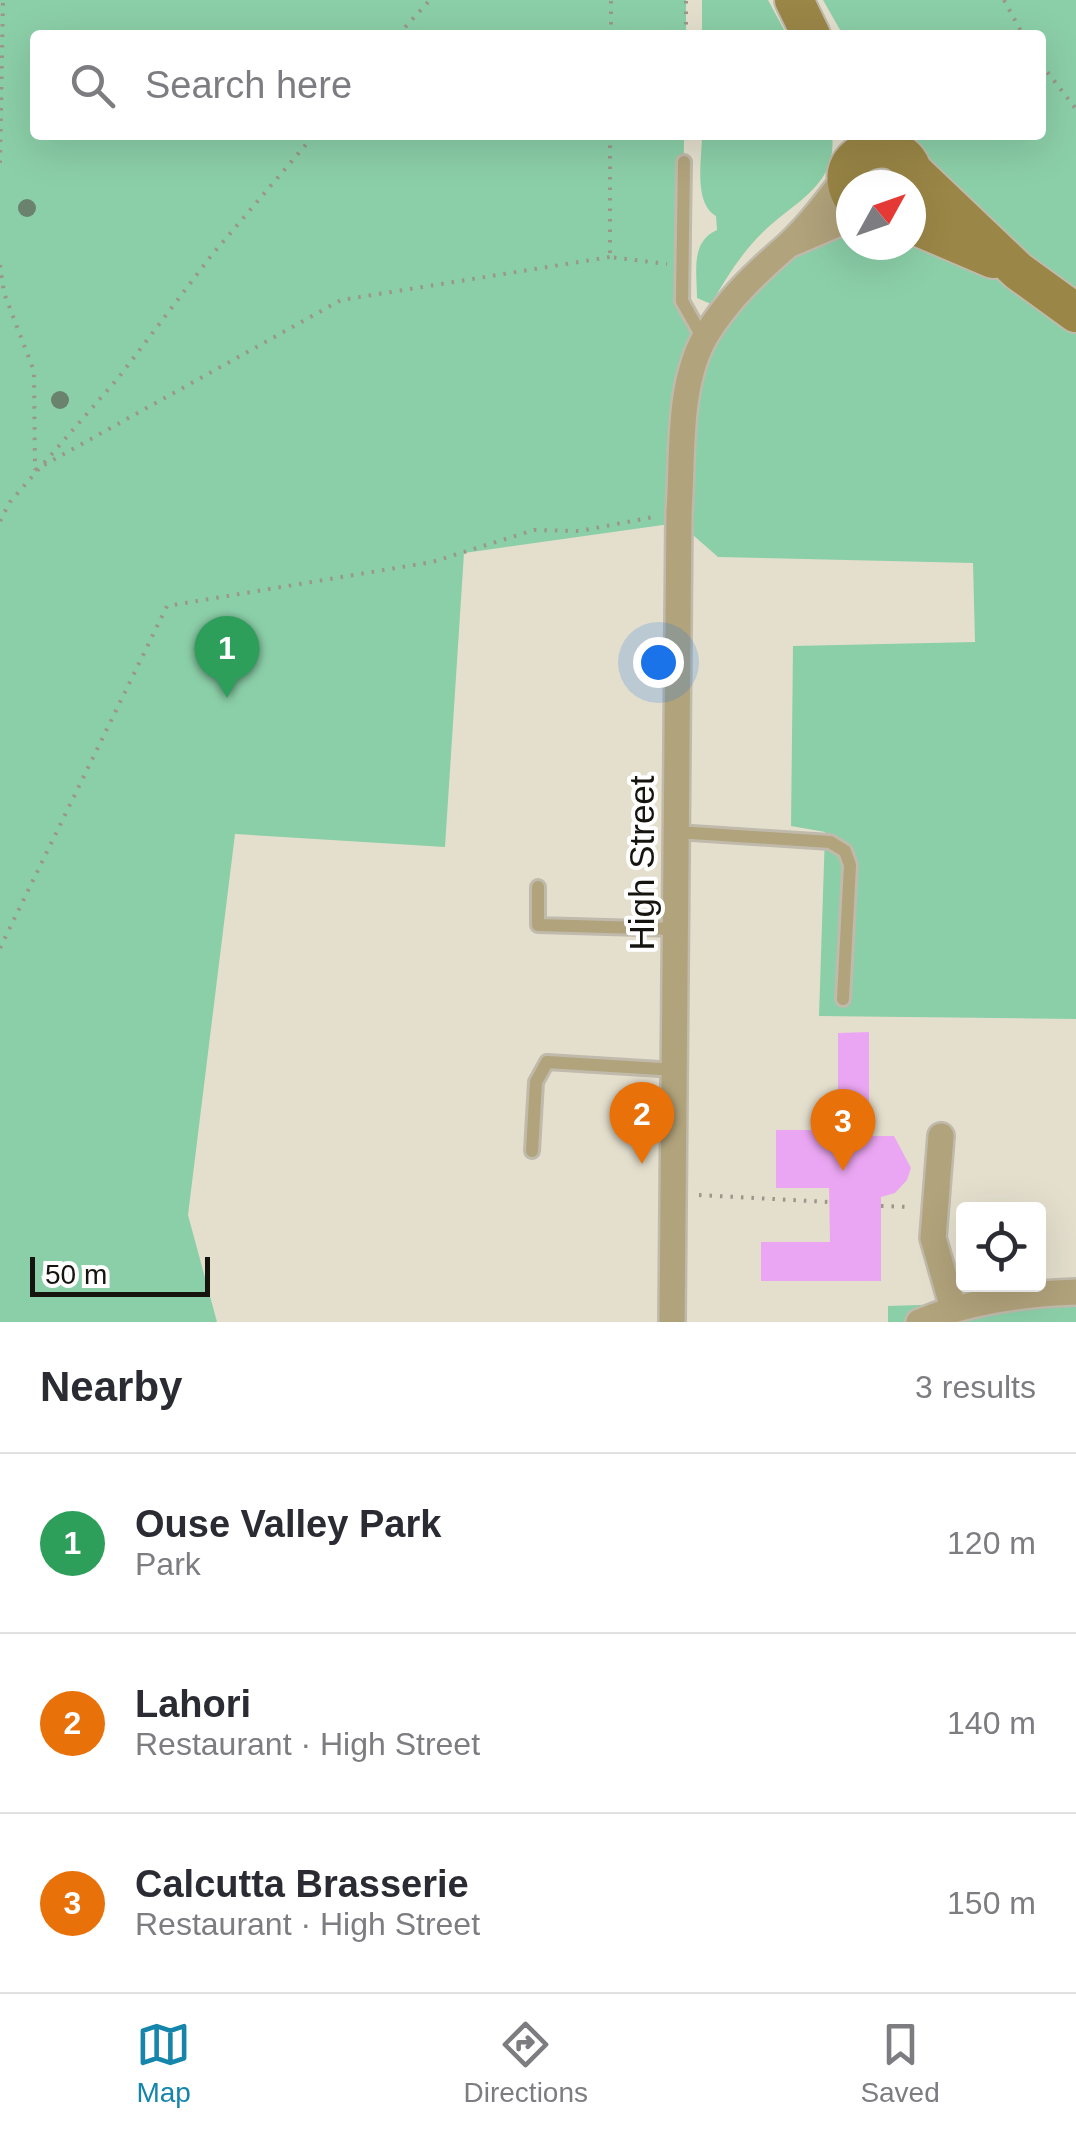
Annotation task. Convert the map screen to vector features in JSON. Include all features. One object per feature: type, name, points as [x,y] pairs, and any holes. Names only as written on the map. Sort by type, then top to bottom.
[{"type":"street","points":[[794,0],[809,30]]},
{"type":"street","points":[[788,244],[866,150],[898,163],[1018,270],[1076,312]]},
{"type":"street","points":[[788,244],[836,224]]},
{"type":"street","points":[[926,230],[1018,270]]},
{"type":"street","name":"High Street","points":[[672,1322],[680,512],[686,405],[704,340],[729,303],[788,244]]},
{"type":"street","points":[[941,1136],[933,1238],[953,1308]]},
{"type":"street","points":[[918,1322],[953,1308],[1025,1294],[1076,1292]]},
{"type":"lane","points":[[684,162],[682,301],[704,340]]},
{"type":"lane","points":[[677,832],[830,842],[845,850],[850,865],[843,999]]},
{"type":"lane","points":[[538,887],[538,925],[676,928]]},
{"type":"lane","points":[[532,1152],[536,1082],[547,1062],[676,1070]]},
{"type":"path","points":[[0,163],[3,0]]},
{"type":"path","points":[[403,30],[430,0]]},
{"type":"path","points":[[610,30],[611,0]]},
{"type":"path","points":[[686,0],[686,30]]},
{"type":"path","points":[[1004,0],[1020,30]]},
{"type":"path","points":[[1046,70],[1076,109]]},
{"type":"path","points":[[0,522],[10,502],[120,378],[212,256],[310,140]]},
{"type":"path","points":[[610,140],[610,258]]},
{"type":"path","points":[[36,470],[341,300],[610,258],[682,266]]},
{"type":"path","points":[[0,266],[4,293],[34,372],[36,470]]},
{"type":"path","points":[[0,946],[168,606],[432,562],[534,530],[580,530],[680,512]]},
{"type":"path","points":[[0,930],[0,946]]},
{"type":"path","points":[[674,1194],[829,1202]]},
{"type":"path","points":[[881,1206],[935,1209]]},
{"type":"green space","points":[[0,0],[686,0],[686,30],[30,30],[30,140],[684,140],[682,301],[704,339],[789,245],[836,239],[836,260],[926,260],[926,247],[953,253],[926,189],[926,170],[918,170],[905,140],[1046,140],[1046,30],[840,30],[823,0],[1076,0],[1076,1019],[819,1016],[825,832],[791,826],[793,646],[975,642],[973,563],[718,557],[685,528],[670,524],[464,553],[445,847],[235,834],[188,1215],[217,1322],[0,1322]]},
{"type":"green space","points":[[702,0],[768,0],[784,30],[702,30]]},
{"type":"green space","points":[[702,140],[832,140],[832,153],[821,180],[754,241],[711,304],[697,298],[699,250],[708,235],[717,230],[716,216],[701,191]]},
{"type":"green space","points":[[1076,1300],[1076,1322],[888,1322],[888,1306]]},
{"type":"building","points":[[869,1032],[869,1136],[894,1136],[911,1168],[907,1180],[895,1193],[881,1197],[881,1281],[761,1281],[761,1242],[830,1242],[829,1188],[776,1188],[776,1130],[838,1130],[838,1033]]},
{"type":"place","name":"Ouse Valley Park","points":[[227,698]]},
{"type":"place","name":"Lahori","points":[[642,1164]]},
{"type":"place","name":"Calcutta Brasserie","points":[[843,1171]]}]
